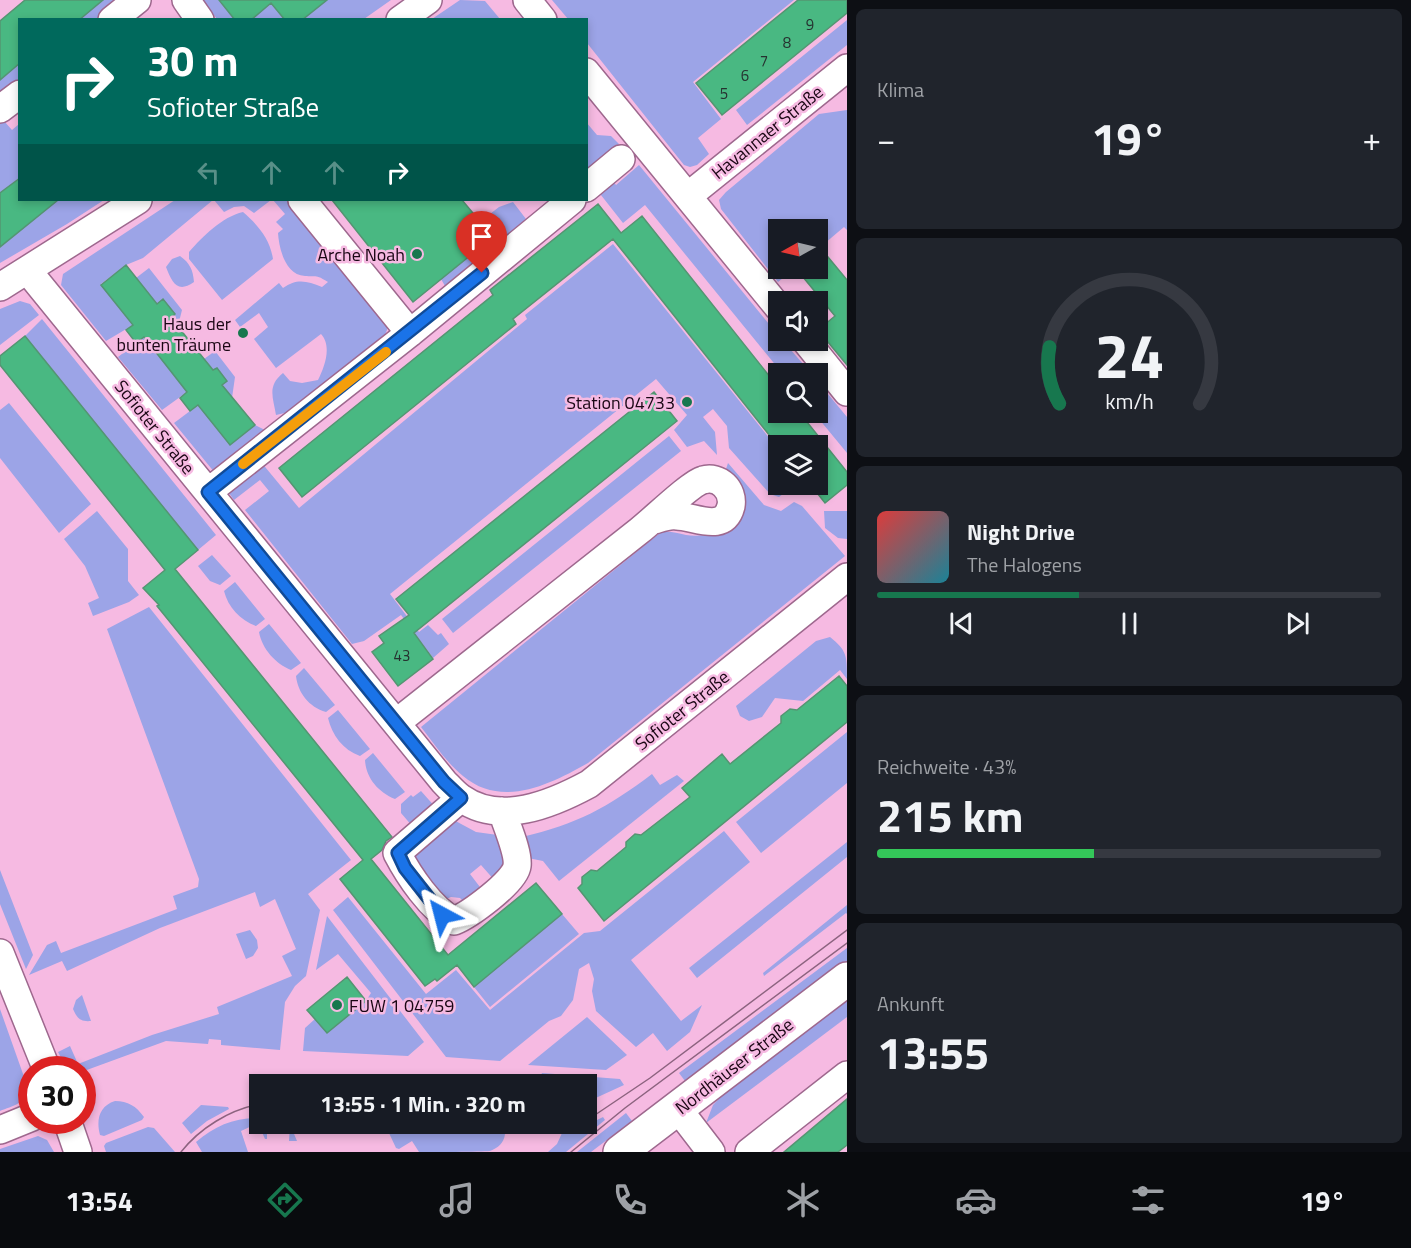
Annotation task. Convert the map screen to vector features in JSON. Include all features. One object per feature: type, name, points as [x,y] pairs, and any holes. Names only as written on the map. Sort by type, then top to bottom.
[{"type":"main road","name":"Nordhäuser Straße","points":[[620,1152],[847,979]]},
{"type":"street","points":[[114,18],[137,0]]},
{"type":"street","points":[[186,0],[199,18]]},
{"type":"street","points":[[403,18],[428,0]]},
{"type":"street","points":[[527,0],[541,18]]},
{"type":"street","name":"Havannaer Straße","points":[[688,196],[847,68]]},
{"type":"street","points":[[588,74],[768,295]]},
{"type":"street","points":[[0,109],[18,96]]},
{"type":"street","points":[[588,186],[621,159]]},
{"type":"street","points":[[0,287],[136,201]]},
{"type":"street","points":[[303,201],[410,333]]},
{"type":"street","points":[[208,492],[410,333],[571,201]]},
{"type":"street","name":"Sofioter Straße","points":[[28,271],[444,782],[461,798],[481,808],[502,811],[540,806],[589,784],[847,577]]},
{"type":"street","points":[[814,351],[847,392]]},
{"type":"street","points":[[396,723],[654,520]]},
{"type":"street","points":[[461,798],[398,853],[405,868],[433,905],[442,915],[454,921],[466,917],[512,876],[517,865],[502,811]]},
{"type":"street","points":[[0,952],[41,1056]]},
{"type":"street","points":[[749,1152],[847,1075]]},
{"type":"street","points":[[678,1109],[711,1152]]},
{"type":"street","points":[[0,1130],[18,1123]]},
{"type":"street","points":[[72,1134],[78,1152]]},
{"type":"shaded area","points":[[103,0],[120,0],[97,18],[81,18]]},
{"type":"shaded area","points":[[202,0],[219,0],[234,18],[216,18]]},
{"type":"shaded area","points":[[327,0],[391,0],[365,18],[304,18]]},
{"type":"shaded area","points":[[460,0],[485,1],[499,18],[433,18]]},
{"type":"shaded area","points":[[552,0],[794,0],[693,82],[721,119],[698,138],[709,154],[697,165],[690,167],[684,165],[588,44],[588,18],[567,18]]},
{"type":"shaded area","points":[[271,3],[283,18],[253,18]]},
{"type":"shaded area","points":[[847,20],[847,45],[747,125],[736,110]]},
{"type":"shaded area","points":[[18,64],[18,82],[0,97],[0,80]]},
{"type":"shaded area","points":[[847,110],[847,230],[844,227],[828,241],[828,219],[768,219],[768,269],[721,209],[719,200],[819,114]]},
{"type":"shaded area","points":[[4,121],[12,130],[18,125],[18,179],[0,193],[0,124]]},
{"type":"shaded area","points":[[588,124],[597,135],[611,136],[619,144],[588,168]]},
{"type":"shaded area","points":[[639,165],[768,323],[768,351],[792,351],[802,363],[774,363],[645,205],[623,223],[597,190],[611,179],[616,185]]},
{"type":"shaded area","points":[[57,201],[102,201],[0,263],[0,246]]},
{"type":"shaded area","points":[[173,201],[212,201],[143,258],[126,265],[101,284],[133,325],[106,341],[61,285],[63,274]]},
{"type":"shaded area","points":[[215,201],[270,201],[254,213],[244,206],[234,207],[224,212]]},
{"type":"shaded area","points":[[274,201],[290,201],[387,321],[387,330],[384,337],[289,412],[276,415],[272,392],[278,378],[283,373],[290,381],[302,383],[318,380],[327,350],[321,334],[276,368],[254,339],[268,327],[259,313],[240,327],[235,320],[279,283],[283,288],[298,282],[307,282],[322,287],[328,282],[318,277],[305,276],[292,271],[284,260],[278,233],[283,229],[276,222],[285,214]]},
{"type":"shaded area","points":[[513,202],[526,219],[445,286],[441,279],[493,238],[481,221],[499,207]]},
{"type":"shaded area","points":[[243,212],[262,233],[273,259],[222,300],[189,259],[189,252],[220,223]]},
{"type":"shaded area","points":[[613,244],[768,437],[768,492],[729,448],[727,426],[713,409],[703,417],[715,432],[717,455],[704,441],[687,447],[674,430],[687,415],[656,379],[390,594],[419,632],[428,625],[438,635],[441,633],[449,644],[433,658],[401,615],[364,641],[352,644],[245,510],[269,491],[260,480],[234,500],[226,489],[261,462],[299,508],[527,319],[525,315]]},
{"type":"shaded area","points":[[180,256],[190,267],[194,282],[183,287],[173,282],[166,267],[172,259]]},
{"type":"shaded area","points":[[149,268],[182,310],[178,326],[171,318],[175,314],[157,304],[136,278]]},
{"type":"shaded area","points":[[20,301],[30,304],[39,315],[0,345],[0,309]]},
{"type":"shaded area","points":[[42,319],[216,535],[198,550],[25,336]]},
{"type":"shaded area","points":[[144,337],[187,392],[162,410],[118,357]]},
{"type":"shaded area","points":[[215,351],[235,377],[232,398],[222,385],[227,381],[217,368],[213,370],[204,359]]},
{"type":"shaded area","points":[[828,394],[847,417],[847,453],[822,423],[828,423]]},
{"type":"shaded area","points":[[9,403],[91,504],[59,533],[0,458],[0,410]]},
{"type":"shaded area","points":[[198,405],[230,445],[255,425],[269,432],[215,473],[174,423]]},
{"type":"shaded area","points":[[669,436],[681,451],[453,633],[442,619]]},
{"type":"shaded area","points":[[728,463],[764,505],[781,511],[794,502],[802,506],[845,556],[588,763],[542,785],[510,792],[494,791],[478,786],[457,771],[421,727],[661,532],[696,536],[727,530],[725,472]]},
{"type":"shaded area","points":[[97,511],[128,549],[128,581],[139,595],[129,602],[93,616],[88,603],[99,598],[85,566],[64,539]]},
{"type":"shaded area","points":[[824,511],[847,511],[847,539],[838,538],[825,528]]},
{"type":"shaded area","points":[[212,555],[231,576],[220,585],[210,581],[198,566]]},
{"type":"shaded area","points":[[235,582],[265,619],[256,626],[240,617],[228,602],[224,591]]},
{"type":"shaded area","points":[[149,607],[351,860],[308,894],[320,910],[306,976],[295,986],[285,1002],[280,1050],[221,1045],[221,1040],[209,1039],[208,1044],[166,1041],[96,1067],[96,1057],[152,1035],[219,1014],[217,1007],[292,976],[282,956],[296,949],[275,899],[260,907],[255,892],[160,928],[67,971],[62,961],[29,975],[47,945],[56,941],[61,953],[177,909],[173,896],[198,887],[199,879],[107,629]]},
{"type":"shaded area","points":[[269,624],[301,663],[291,670],[275,660],[263,644],[259,632]]},
{"type":"shaded area","points":[[830,637],[845,654],[847,679],[840,670],[803,701],[775,698],[762,717],[749,721],[740,716],[736,706],[816,641]]},
{"type":"shaded area","points":[[304,668],[335,705],[326,712],[314,707],[299,688],[296,676]]},
{"type":"shaded area","points":[[338,710],[370,749],[360,756],[343,746],[332,730],[328,718]]},
{"type":"shaded area","points":[[847,732],[847,783],[761,853],[736,822]]},
{"type":"shaded area","points":[[373,753],[405,792],[395,799],[378,788],[370,778],[365,760]]},
{"type":"shaded area","points":[[652,774],[660,785],[677,775],[684,781],[559,881],[543,861],[528,858],[522,837],[542,832],[591,813]]},
{"type":"shaded area","points":[[421,791],[437,809],[413,827],[401,813],[401,804],[411,795],[413,797]]},
{"type":"shaded area","points":[[450,818],[476,832],[505,836],[511,863],[496,882],[481,865],[470,874],[483,891],[466,904],[460,898],[451,897],[444,900],[413,860],[414,848]]},
{"type":"shaded area","points":[[724,831],[750,862],[631,960],[681,1021],[702,1005],[690,1032],[667,1051],[653,1033],[636,1047],[596,1011],[592,991],[594,979],[589,963],[579,969],[573,1000],[561,1016],[549,1021],[500,1061],[446,1057],[333,910],[348,897],[426,994],[456,970],[490,1010],[584,933],[600,931]]},
{"type":"shaded area","points":[[847,842],[847,857],[697,978],[689,968]]},
{"type":"shaded area","points":[[0,870],[33,955],[26,969],[0,904]]},
{"type":"shaded area","points":[[847,905],[847,914],[764,976],[763,973]]},
{"type":"shaded area","points":[[562,914],[579,934],[490,1007],[474,987]]},
{"type":"shaded area","points":[[327,916],[424,1042],[408,1056],[303,1051],[305,1028],[315,1019],[327,1033],[366,1001],[371,993],[338,954],[316,970]]},
{"type":"shaded area","points":[[250,930],[257,940],[258,948],[253,956],[246,959],[236,934]]},
{"type":"shaded area","points":[[847,948],[847,964],[685,1081],[679,1073]]},
{"type":"shaded area","points":[[847,990],[847,1017],[706,1123],[713,1105],[731,1086]]},
{"type":"shaded area","points":[[82,995],[91,1021],[79,1019],[73,1009],[76,1000]]},
{"type":"shaded area","points":[[0,1009],[18,1060],[18,1103],[0,1111]]},
{"type":"shaded area","points":[[587,1017],[627,1055],[606,1070],[528,1065]]},
{"type":"shaded area","points":[[70,1046],[74,1056],[60,1056],[58,1052]]},
{"type":"shaded area","points":[[597,1077],[620,1079],[624,1085],[597,1097]]},
{"type":"shaded area","points":[[115,1101],[131,1105],[144,1117],[142,1120],[104,1136],[100,1135],[98,1124],[100,1114],[105,1106]]},
{"type":"shaded area","points":[[201,1105],[228,1107],[229,1109],[207,1121],[191,1134],[182,1123]]},
{"type":"shaded area","points":[[626,1113],[632,1121],[591,1152],[577,1152]]},
{"type":"shaded area","points":[[603,1117],[605,1120],[597,1127],[597,1120]]},
{"type":"shaded area","points":[[249,1119],[249,1127],[241,1131],[248,1152],[202,1152],[196,1142],[225,1124]]},
{"type":"shaded area","points":[[148,1127],[154,1128],[175,1152],[106,1152],[104,1146],[106,1143]]},
{"type":"shaded area","points":[[289,1134],[294,1134],[297,1141],[289,1141]]},
{"type":"shaded area","points":[[389,1134],[505,1134],[500,1145],[490,1151],[419,1152],[412,1141],[399,1149],[396,1148]]},
{"type":"shaded area","points":[[562,1134],[588,1134],[566,1152],[548,1152],[557,1144]]},
{"type":"shaded area","points":[[38,1136],[47,1140],[54,1152],[0,1152],[0,1149]]},
{"type":"building","points":[[25,0],[103,0],[81,18],[18,18],[18,65],[0,80],[0,21]]},
{"type":"building","points":[[219,0],[327,0],[304,18],[283,18],[271,3],[253,18],[233,18]]},
{"type":"building","points":[[798,0],[847,0],[847,13],[722,115],[696,83]]},
{"type":"building","points":[[18,180],[18,201],[57,201],[0,247],[0,193]]},
{"type":"building","name":"Arche Noah","points":[[333,201],[463,201],[493,237],[413,302]]},
{"type":"building","points":[[598,204],[621,233],[642,216],[768,374],[768,423],[808,423],[817,435],[769,435],[613,239],[513,319],[516,324],[302,497],[279,468],[493,295],[490,290]]},
{"type":"building","points":[[828,257],[847,280],[847,365],[828,342],[828,322],[835,316],[828,307],[828,291],[814,291],[805,279],[828,279]]},
{"type":"building","points":[[126,265],[157,304],[163,299],[175,314],[171,318],[213,370],[217,368],[227,381],[222,385],[255,425],[230,445],[198,405],[190,411],[180,398],[187,392],[144,337],[136,343],[126,330],[133,325],[101,285]]},
{"type":"building","points":[[25,336],[198,550],[175,569],[392,837],[371,859],[448,955],[536,883],[562,914],[474,987],[457,965],[437,981],[435,979],[425,986],[340,879],[363,860],[143,588],[165,570],[0,365],[0,356]]},
{"type":"building","points":[[654,392],[677,421],[414,633],[433,659],[398,686],[372,652],[384,643],[379,636],[409,615],[396,599]]},
{"type":"building","points":[[828,448],[847,472],[847,485],[825,503],[819,495],[828,495]]},
{"type":"building","points":[[839,676],[847,686],[847,722],[604,921],[578,888],[582,884],[582,877],[591,870],[597,871],[626,847],[626,842],[635,834],[641,835],[690,797],[682,788],[722,754],[730,764],[781,723],[781,716],[790,709],[797,710]]},
{"type":"building","name":"FUW 1 04759","points":[[347,977],[366,1001],[327,1033],[307,1010]]},
{"type":"building","points":[[847,1099],[847,1145],[838,1152],[784,1152]]},
{"type":"tram line","points":[[597,1114],[650,1078],[847,930]]},
{"type":"tram line","points":[[571,1152],[625,1108],[847,943]]},
{"type":"tram line","points":[[181,1152],[197,1135],[216,1121],[249,1107]]},
{"type":"slow traffic","points":[[243,464],[386,352]]},
{"type":"place","name":"Arche Noah","points":[[417,254]]},
{"type":"place","name":"Haus der bunten Träume","points":[[243,333]]},
{"type":"place","name":"Station 04733","points":[[687,402]]},
{"type":"place","name":"FUW 1 04759","points":[[337,1005]]},
{"type":"route","points":[[442,915],[405,868],[398,853],[461,798],[444,782],[208,492],[410,333],[482,273]]}]
